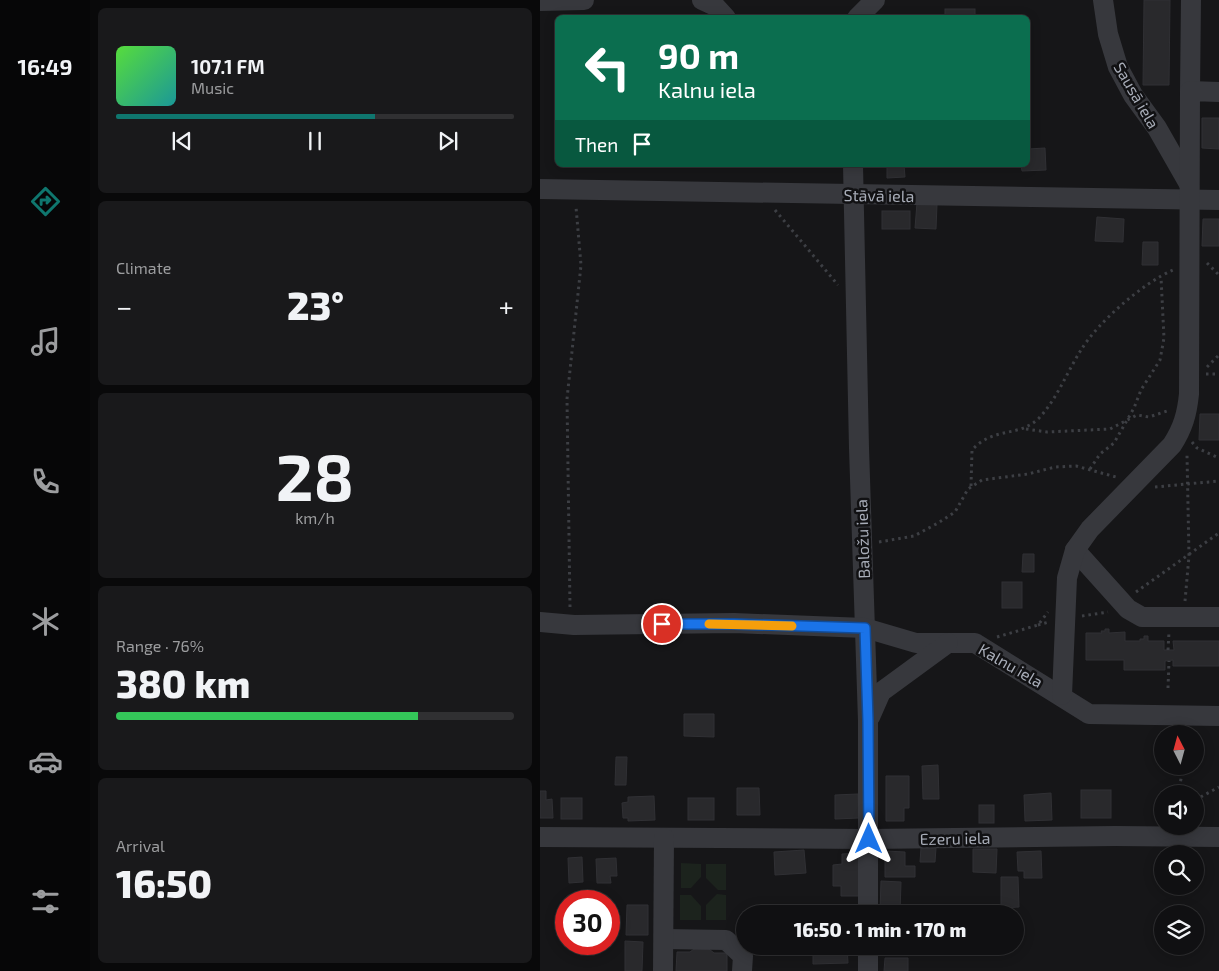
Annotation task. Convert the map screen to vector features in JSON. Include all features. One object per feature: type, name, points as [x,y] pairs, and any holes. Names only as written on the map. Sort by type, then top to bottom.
[{"type":"street","points":[[540,1],[584,0]]},
{"type":"street","points":[[702,0],[715,6],[723,15]]},
{"type":"street","points":[[860,15],[875,0]]},
{"type":"street","name":"Sausā iela","points":[[1103,0],[1108,34],[1118,67],[1133,94],[1156,128],[1190,192]]},
{"type":"street","points":[[1062,695],[1067,578],[1075,550],[1090,529],[1172,445],[1181,431],[1188,409],[1191,0]]},
{"type":"street","points":[[1190,91],[1219,92]]},
{"type":"street","name":"Baložu iela","points":[[853,167],[868,721],[868,905]]},
{"type":"street","name":"Stāvā iela","points":[[540,190],[853,195],[1190,192],[1219,200]]},
{"type":"street","points":[[1075,550],[1128,609],[1142,616],[1219,617]]},
{"type":"street","name":"Kalnu iela","points":[[540,622],[574,625],[734,624],[865,628],[916,643],[975,643],[1062,695],[1089,714],[1219,716]]},
{"type":"street","points":[[868,721],[881,692],[948,643]]},
{"type":"street","name":"Ezeru iela","points":[[540,837],[869,839],[1114,836],[1219,837]]},
{"type":"street","points":[[663,971],[664,838]]},
{"type":"street","points":[[664,939],[726,940],[743,956],[742,971]]},
{"type":"street","points":[[868,955],[868,971]]},
{"type":"path","points":[[574,625],[570,608],[567,398],[581,265],[575,190]]},
{"type":"path","points":[[765,193],[780,217],[856,307]]},
{"type":"path","points":[[1026,429],[1039,418],[1069,372],[1081,349],[1100,324],[1161,276],[1190,263]]},
{"type":"path","points":[[1090,469],[1100,454],[1114,443],[1134,408],[1140,390],[1160,360],[1164,338],[1161,276]]},
{"type":"path","points":[[1200,374],[1219,374]]},
{"type":"path","points":[[971,487],[972,450],[981,440],[1006,431],[1026,429],[1047,432],[1110,429],[1137,416],[1149,418],[1173,409],[1188,409]]},
{"type":"path","points":[[1183,617],[1189,556],[1187,446]]},
{"type":"path","points":[[1197,448],[1219,458]]},
{"type":"path","points":[[862,549],[883,540],[914,536],[938,523],[955,512],[971,487],[982,480],[1028,474],[1055,467],[1076,466],[1117,478]]},
{"type":"path","points":[[1154,487],[1219,481]]},
{"type":"path","points":[[1135,594],[1219,533]]},
{"type":"path","points":[[975,643],[1038,624],[1066,591]]},
{"type":"path","points":[[1168,661],[1168,688]]},
{"type":"path","points":[[1204,795],[1219,787]]},
{"type":"shaded area","points":[[681,863],[701,864],[701,877],[691,888],[681,888]]},
{"type":"shaded area","points":[[706,864],[726,864],[726,890],[718,890],[706,878]]},
{"type":"shaded area","points":[[717,894],[726,895],[726,920],[706,920],[706,905]]},
{"type":"shaded area","points":[[680,895],[691,895],[701,906],[701,920],[680,920]]},
{"type":"building","points":[[1144,0],[1170,0],[1169,85],[1143,85]]},
{"type":"building","points":[[945,9],[975,9],[975,15],[945,15]]},
{"type":"building","points":[[1202,118],[1219,118],[1219,149],[1202,148]]},
{"type":"building","points":[[1045,148],[1046,170],[1022,171],[1021,167],[1030,167],[1030,149]]},
{"type":"building","points":[[887,167],[904,167],[905,177],[887,178]]},
{"type":"building","points":[[917,203],[937,204],[936,229],[915,228]]},
{"type":"building","points":[[882,211],[910,211],[910,229],[882,229]]},
{"type":"building","points":[[1097,217],[1124,219],[1123,242],[1095,241]]},
{"type":"building","points":[[1203,219],[1219,219],[1219,246],[1202,246]]},
{"type":"building","points":[[1143,242],[1158,242],[1158,265],[1142,265]]},
{"type":"building","points":[[1200,414],[1219,414],[1219,440],[1199,440]]},
{"type":"building","points":[[1023,554],[1034,554],[1034,572],[1022,572]]},
{"type":"building","points":[[1002,582],[1022,582],[1022,608],[1002,608]]},
{"type":"building","points":[[1105,629],[1109,629],[1109,633],[1125,632],[1125,641],[1140,641],[1140,639],[1144,639],[1144,636],[1148,636],[1148,641],[1164,641],[1164,650],[1174,650],[1173,641],[1219,641],[1219,666],[1173,666],[1173,660],[1165,661],[1165,670],[1124,670],[1124,660],[1086,660],[1086,633],[1102,633],[1101,631],[1105,631]]},
{"type":"building","points":[[684,714],[714,714],[714,737],[684,736]]},
{"type":"building","points":[[616,757],[627,757],[626,785],[615,785]]},
{"type":"building","points":[[938,765],[939,799],[923,799],[922,766]]},
{"type":"building","points":[[886,776],[909,776],[909,808],[904,808],[904,821],[886,821]]},
{"type":"building","points":[[737,788],[759,788],[760,815],[737,815]]},
{"type":"building","points":[[1081,790],[1111,790],[1111,818],[1081,818]]},
{"type":"building","points":[[540,791],[546,791],[546,800],[552,799],[553,818],[540,818]]},
{"type":"building","points":[[1051,793],[1052,820],[1025,821],[1024,795]]},
{"type":"building","points":[[858,794],[859,818],[835,819],[835,795]]},
{"type":"building","points":[[654,796],[655,820],[628,821],[628,818],[623,818],[622,803],[628,802],[628,797]]},
{"type":"building","points":[[561,798],[582,798],[582,819],[561,819]]},
{"type":"building","points":[[688,798],[714,798],[714,820],[688,820]]},
{"type":"building","points":[[979,805],[994,805],[994,823],[979,823]]},
{"type":"building","points":[[921,848],[936,848],[935,862],[920,862]]},
{"type":"building","points":[[973,849],[997,849],[996,873],[973,872]]},
{"type":"building","points":[[804,850],[806,873],[775,875],[774,852]]},
{"type":"building","points":[[885,851],[905,852],[905,866],[915,866],[915,877],[885,877]]},
{"type":"building","points":[[1041,851],[1042,878],[1024,878],[1024,871],[1018,871],[1017,852]]},
{"type":"building","points":[[859,853],[859,896],[841,896],[841,886],[833,886],[833,865],[842,864],[842,854]]},
{"type":"building","points":[[582,857],[583,882],[569,883],[568,858]]},
{"type":"building","points":[[616,858],[617,876],[610,876],[611,883],[597,883],[596,859]]},
{"type":"building","points":[[1001,877],[1018,877],[1019,905],[1001,905]]},
{"type":"building","points":[[881,881],[901,882],[900,905],[880,905]]},
{"type":"building","points":[[627,905],[648,905],[648,935],[626,935]]},
{"type":"building","points":[[625,941],[643,942],[642,971],[625,971]]},
{"type":"building","points":[[694,949],[709,949],[714,953],[727,953],[727,971],[676,971],[677,952],[690,952]]},
{"type":"building","points":[[813,955],[848,955],[848,963],[813,964]]},
{"type":"building","points":[[885,958],[908,958],[908,971],[884,971]]},
{"type":"slow traffic","points":[[709,624],[792,626]]},
{"type":"route","points":[[662,624],[865,628],[869,839]]}]
